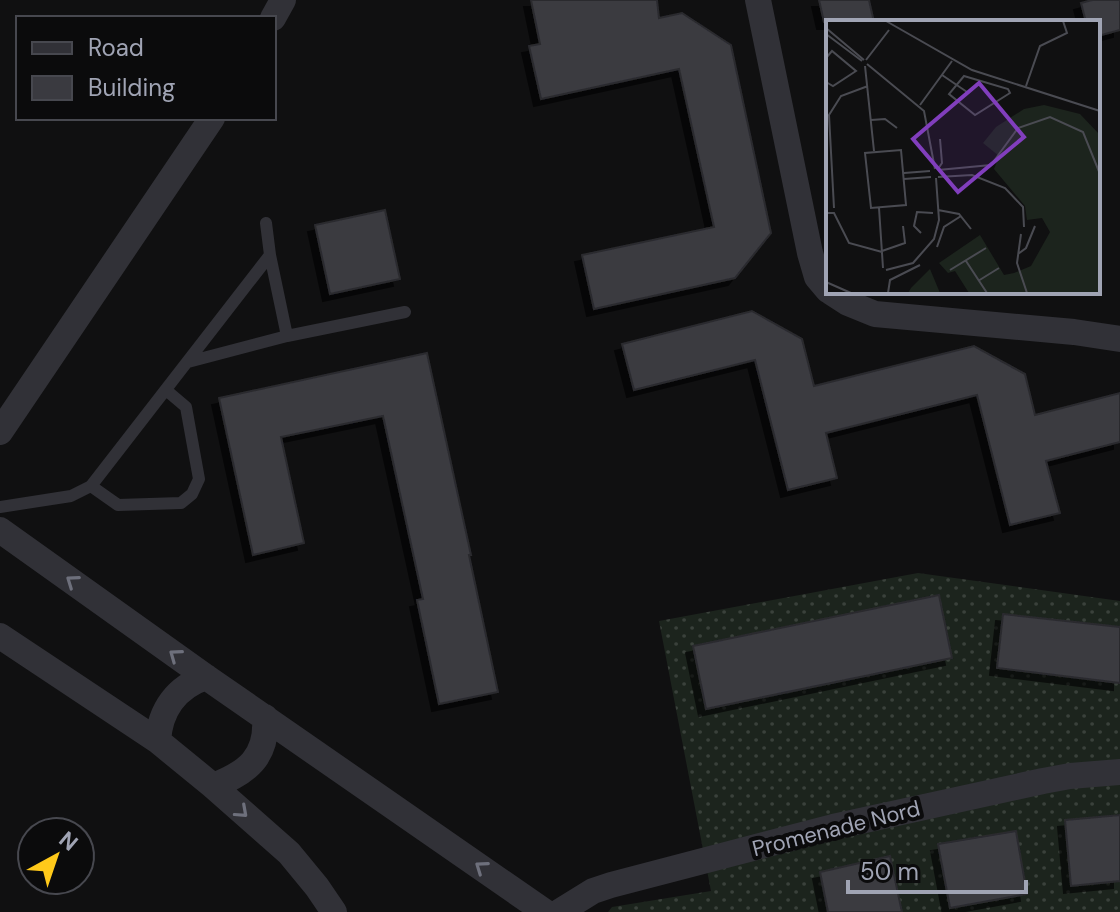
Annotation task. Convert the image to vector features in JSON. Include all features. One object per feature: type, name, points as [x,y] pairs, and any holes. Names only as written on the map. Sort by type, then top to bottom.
[{"type":"street","points":[[758,0],[810,253],[817,277],[826,288]]},
{"type":"street","points":[[0,432],[211,120]]},
{"type":"street","points":[[834,294],[875,314],[1120,339]]},
{"type":"street","points":[[0,530],[545,912]]},
{"type":"street","points":[[0,636],[158,741],[213,786],[289,853],[334,912]]},
{"type":"street","points":[[158,741],[160,722],[168,704],[189,685],[206,677]]},
{"type":"street","points":[[213,786],[237,776],[252,763],[262,746],[265,717]]},
{"type":"street","name":"Promenade Nord","points":[[559,912],[593,891],[611,885],[833,827],[1043,781],[1120,772]]},
{"type":"lane","points":[[266,223],[287,336]]},
{"type":"lane","points":[[0,507],[71,496],[91,486],[270,255]]},
{"type":"lane","points":[[188,362],[287,336],[405,312]]},
{"type":"lane","points":[[91,486],[118,505],[181,503],[192,494],[199,479],[186,407],[166,390]]},
{"type":"shaded area","points":[[918,573],[1120,601],[1120,912],[608,912],[612,907],[711,891],[659,621]]},
{"type":"building","points":[[531,0],[657,0],[659,18],[682,13],[731,45],[771,233],[735,278],[594,309],[582,255],[714,227],[679,69],[541,99],[529,46],[540,44]]},
{"type":"building","points":[[819,0],[869,0],[874,20],[824,22]]},
{"type":"building","points":[[1120,0],[1120,30],[1100,35],[1100,20],[1085,20],[1081,3]]},
{"type":"building","points":[[385,210],[400,279],[330,294],[315,225]]},
{"type":"building","points":[[752,311],[802,339],[814,386],[974,346],[1025,374],[1035,415],[1120,393],[1120,442],[1046,461],[1060,513],[1010,525],[977,395],[826,433],[837,478],[788,490],[755,360],[634,390],[622,344]]},
{"type":"building","points":[[427,353],[498,692],[439,704],[417,600],[423,599],[383,416],[281,437],[304,543],[253,555],[219,398]]},
{"type":"building","points":[[939,595],[952,658],[706,709],[693,646]]},
{"type":"building","points":[[1003,614],[1120,627],[1120,683],[997,668]]},
{"type":"building","points":[[1120,815],[1120,881],[1071,886],[1065,820]]},
{"type":"building","points":[[1016,831],[1027,894],[950,908],[938,844]]},
{"type":"building","points":[[890,856],[902,912],[828,912],[820,872]]}]
